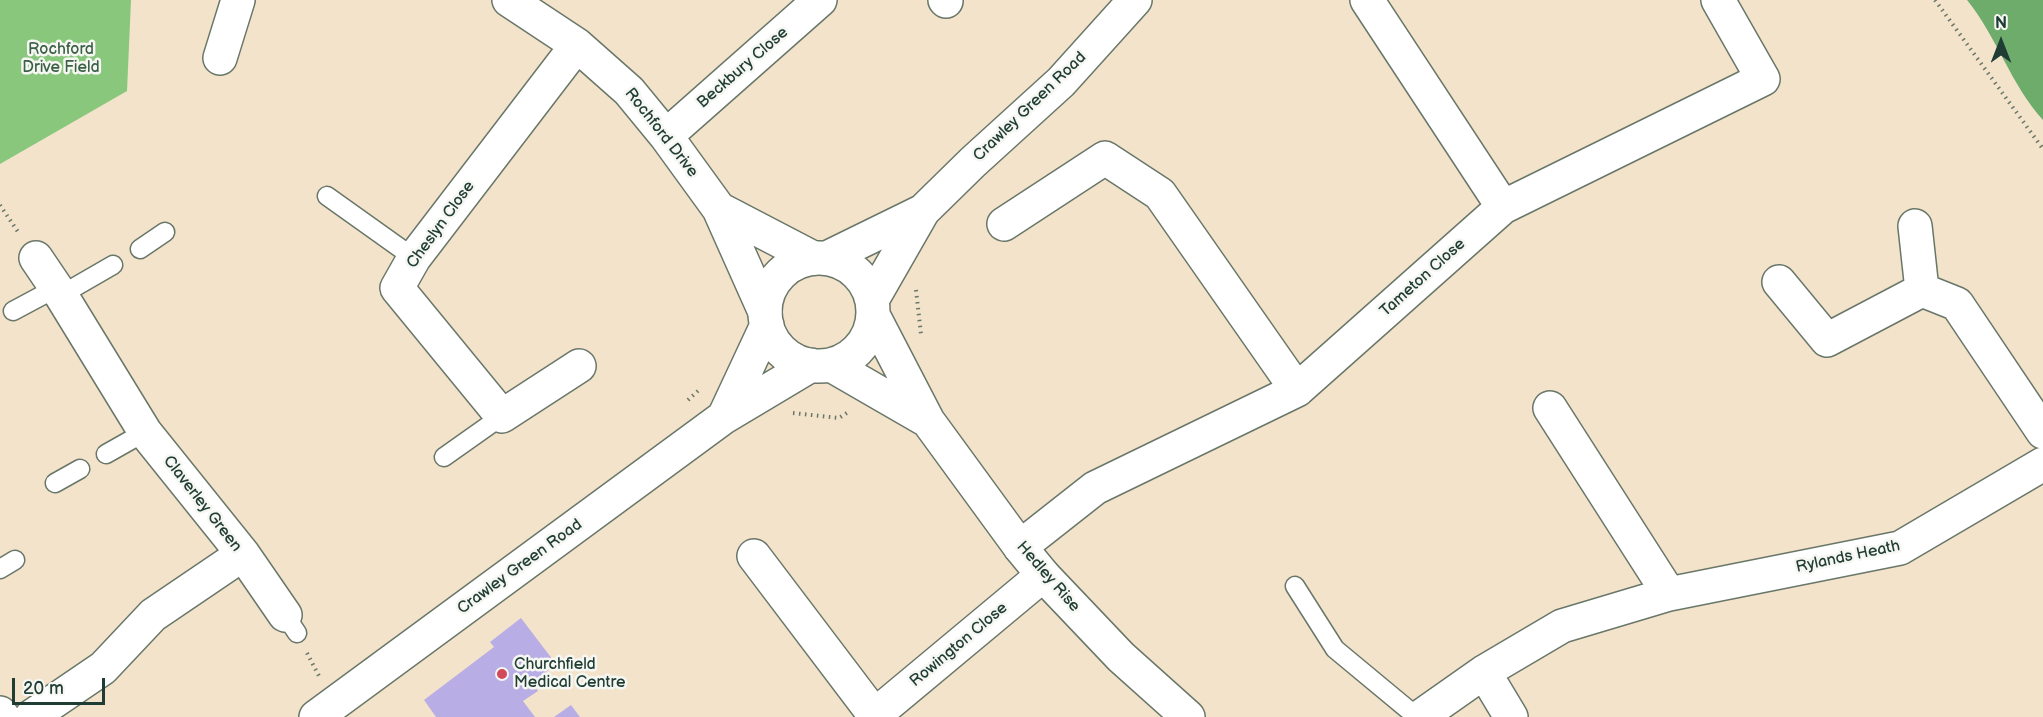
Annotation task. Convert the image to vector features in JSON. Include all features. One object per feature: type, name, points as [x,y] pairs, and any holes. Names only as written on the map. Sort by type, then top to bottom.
[{"type":"street","points":[[220,58],[238,0]]},
{"type":"street","name":"Rochford Drive","points":[[509,0],[577,45],[629,91],[666,136],[719,209],[766,318]]},
{"type":"street","name":"Beckbury Close","points":[[666,136],[820,0]]},
{"type":"street","name":"Crawley Green Road","points":[[873,308],[923,212],[973,162],[1061,82],[1135,0]]},
{"type":"street","points":[[1367,0],[1503,207]]},
{"type":"street","name":"Tameton Close","points":[[1020,547],[1095,488],[1297,390],[1503,207],[1763,79],[1718,0]]},
{"type":"street","name":"Cheslyn Close","points":[[502,416],[397,288],[414,258],[577,45]]},
{"type":"street","points":[[1004,224],[1105,158],[1160,194],[1297,390]]},
{"type":"street","name":"Rochford Drive","points":[[719,209],[820,258]]},
{"type":"street","name":"Crawley Green Road","points":[[820,258],[923,212]]},
{"type":"street","points":[[1915,226],[1922,290]]},
{"type":"street","name":"Claverley Green","points":[[31,717],[103,668],[153,615],[243,554],[145,432],[36,258]]},
{"type":"street","points":[[820,258],[851,268],[861,277],[868,288],[873,308],[870,332],[861,347],[848,358],[821,365],[796,361],[782,352],[773,339],[766,318],[767,296],[774,282],[798,263],[820,258]]},
{"type":"street","points":[[1779,282],[1827,339],[1922,290],[1957,304],[2043,432]]},
{"type":"street","name":"Hedley Rise","points":[[873,308],[928,421],[1020,547],[1043,576],[1121,657],[1188,717]]},
{"type":"street","name":"Crawley Green Road","points":[[724,417],[766,318]]},
{"type":"street","name":"Crawley Green Road","points":[[316,717],[724,417],[821,365]]},
{"type":"street","name":"Hedley Rise","points":[[821,365],[928,421]]},
{"type":"street","points":[[502,416],[579,366]]},
{"type":"street","points":[[1550,408],[1669,594]]},
{"type":"street","name":"Rylands Heath","points":[[1418,717],[1484,672],[1562,626],[1669,594],[1900,548],[2043,464]]},
{"type":"street","points":[[243,554],[291,624]]},
{"type":"street","name":"Rowington Close","points":[[754,556],[876,716],[1043,576]]},
{"type":"street","points":[[1484,672],[1511,717]]},
{"type":"street","points":[[0,713],[3,717]]},
{"type":"lane","points":[[327,196],[414,258]]},
{"type":"lane","points":[[140,249],[165,232]]},
{"type":"lane","points":[[14,311],[113,265]]},
{"type":"lane","points":[[444,457],[502,416]]},
{"type":"lane","points":[[106,454],[145,432]]},
{"type":"lane","points":[[55,483],[80,469]]},
{"type":"lane","points":[[1294,586],[1335,649],[1418,717]]},
{"type":"path","points":[[1935,0],[2043,149]]},
{"type":"path","points":[[291,624],[321,680]]},
{"type":"green space","name":"Rochford Drive Field","points":[[0,0],[131,0],[127,91],[0,164]]},
{"type":"green space","points":[[1967,0],[2043,0],[2043,120],[2022,92],[1987,29]]},
{"type":"building","name":"Churchfield Medical Centre","points":[[521,618],[556,664],[532,683],[538,691],[523,701],[535,717],[436,717],[424,700],[494,647],[490,642]]},
{"type":"building","name":"Churchfield Medical Centre","points":[[571,705],[580,717],[554,717]]},
{"type":"place","name":"Churchfield Medical Centre","points":[[502,674]]}]
